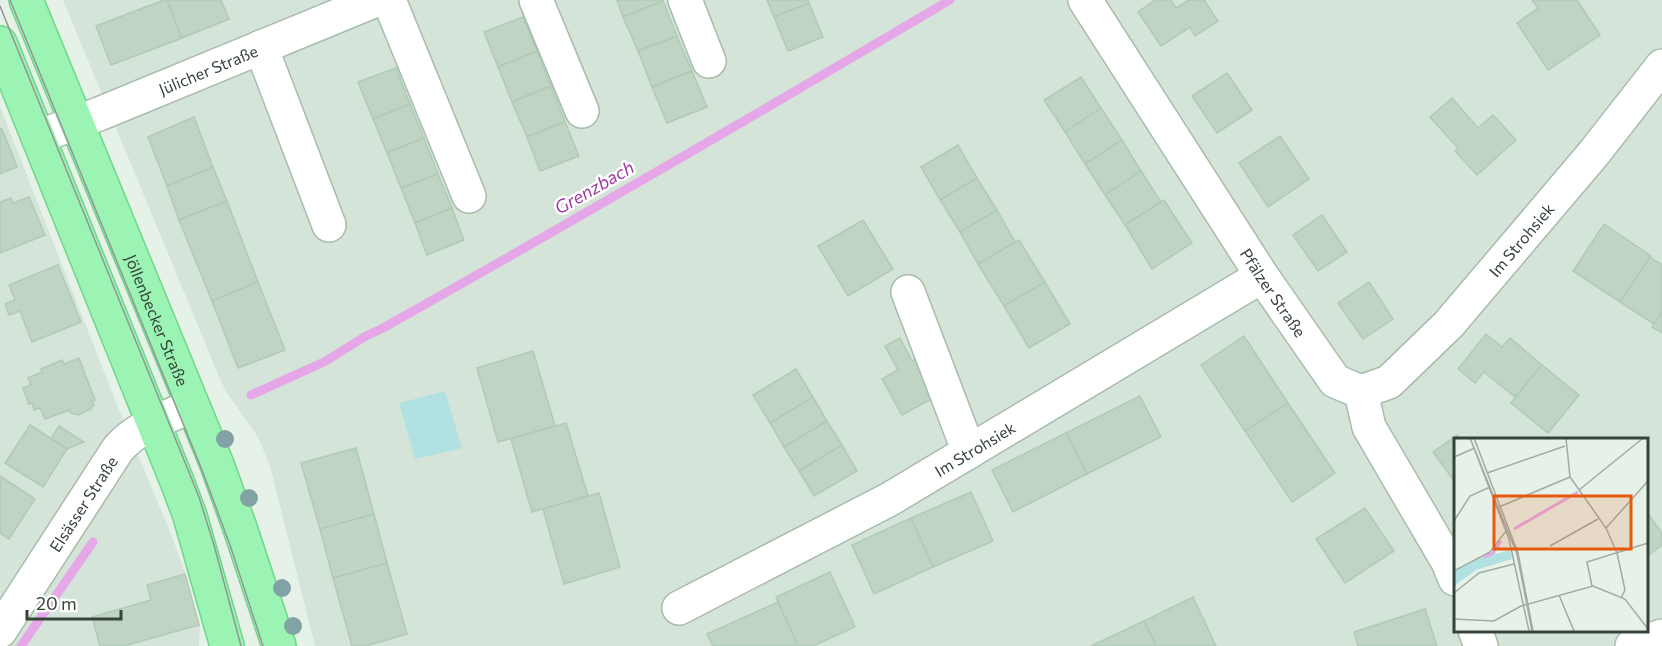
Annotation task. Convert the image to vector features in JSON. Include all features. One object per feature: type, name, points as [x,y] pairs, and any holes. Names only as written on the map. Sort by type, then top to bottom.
[{"type":"main road","name":"Jöllenbecker Straße","points":[[26,0],[216,462],[279,646]]},
{"type":"main road","points":[[0,43],[190,516],[227,646]]},
{"type":"street","name":"Jülicher Straße","points":[[38,137],[376,0]]},
{"type":"street","points":[[389,0],[469,196]]},
{"type":"street","points":[[536,0],[582,111]]},
{"type":"street","points":[[685,0],[709,61]]},
{"type":"street","name":"Pfälzer Straße","points":[[1085,0],[1262,276],[1335,381],[1361,392]]},
{"type":"street","points":[[261,47],[329,225]]},
{"type":"street","name":"Im Strohsiek","points":[[1361,392],[1389,382],[1449,324],[1594,153],[1662,66]]},
{"type":"street","name":"Im Strohsiek","points":[[679,608],[890,500],[1262,276]]},
{"type":"street","points":[[908,292],[969,452]]},
{"type":"street","points":[[1361,392],[1369,427],[1448,562],[1454,577]]},
{"type":"street","name":"Elsässer Straße","points":[[0,631],[118,449],[140,429],[192,406]]},
{"type":"street","points":[[1475,631],[1481,646]]},
{"type":"street","points":[[1632,646],[1662,636]]},
{"type":"shaded area","points":[[63,0],[1662,0],[1662,646],[315,646],[270,466],[258,437],[227,393]]},
{"type":"shaded area","points":[[0,107],[119,410],[171,534],[200,626],[199,646],[0,646]]},
{"type":"shaded area","points":[[445,391],[462,448],[415,459],[399,403]]},
{"type":"building","points":[[167,0],[182,38],[111,65],[96,26]]},
{"type":"building","points":[[167,0],[221,0],[229,19],[182,38]]},
{"type":"building","points":[[617,0],[663,0],[663,1],[623,17]]},
{"type":"building","points":[[767,0],[808,0],[809,3],[774,17]]},
{"type":"building","points":[[1155,0],[1171,0],[1176,8],[1189,0],[1204,0],[1218,21],[1195,36],[1190,27],[1161,46],[1138,12]]},
{"type":"building","points":[[1532,0],[1577,0],[1600,35],[1548,70],[1517,23],[1538,8]]},
{"type":"building","points":[[663,1],[677,36],[638,51],[623,17]]},
{"type":"building","points":[[809,3],[823,37],[788,51],[774,17]]},
{"type":"building","points":[[523,17],[537,51],[498,67],[484,32]]},
{"type":"building","points":[[677,36],[692,71],[652,87],[638,51]]},
{"type":"building","points":[[537,51],[551,86],[512,102],[498,67]]},
{"type":"building","points":[[396,68],[410,104],[373,119],[358,82]]},
{"type":"building","points":[[692,71],[707,107],[667,123],[652,87]]},
{"type":"building","points":[[1227,73],[1252,110],[1217,133],[1192,96]]},
{"type":"building","points":[[1081,77],[1101,108],[1065,132],[1044,100]]},
{"type":"building","points":[[551,86],[565,122],[527,137],[512,102]]},
{"type":"building","points":[[1452,98],[1478,128],[1493,115],[1516,140],[1477,175],[1455,151],[1458,148],[1430,117]]},
{"type":"building","points":[[410,104],[424,138],[387,153],[373,119]]},
{"type":"building","points":[[1101,108],[1122,140],[1085,164],[1065,132]]},
{"type":"building","points":[[194,117],[213,167],[167,186],[148,137]]},
{"type":"building","points":[[565,122],[579,156],[540,171],[527,137]]},
{"type":"building","points":[[0,129],[2,129],[17,167],[0,174]]},
{"type":"building","points":[[1280,136],[1309,179],[1268,207],[1239,163]]},
{"type":"building","points":[[424,138],[438,174],[401,188],[387,153]]},
{"type":"building","points":[[1122,140],[1141,171],[1105,195],[1085,164]]},
{"type":"building","points":[[958,145],[977,178],[940,200],[921,167]]},
{"type":"building","points":[[213,167],[227,201],[179,220],[167,186]]},
{"type":"building","points":[[1141,171],[1161,202],[1125,225],[1105,195]]},
{"type":"building","points":[[438,174],[452,208],[415,223],[401,188]]},
{"type":"building","points":[[977,178],[997,210],[960,232],[940,200]]},
{"type":"building","points":[[29,197],[45,235],[0,253],[0,202],[11,198],[13,203]]},
{"type":"building","points":[[1164,200],[1192,243],[1152,269],[1125,225]]},
{"type":"building","points":[[227,201],[258,282],[212,301],[179,220]]},
{"type":"building","points":[[452,208],[464,240],[427,255],[415,223]]},
{"type":"building","points":[[997,210],[1015,242],[978,264],[960,232]]},
{"type":"building","points":[[1322,215],[1347,252],[1318,271],[1293,235]]},
{"type":"building","points":[[863,220],[893,269],[848,296],[818,246]]},
{"type":"building","points":[[1604,224],[1651,256],[1620,302],[1573,271]]},
{"type":"building","points":[[1019,240],[1045,282],[1004,306],[978,264]]},
{"type":"building","points":[[1650,257],[1662,265],[1662,312],[1654,324],[1620,302]]},
{"type":"building","points":[[58,265],[81,322],[32,342],[20,311],[9,315],[5,304],[15,300],[9,285]]},
{"type":"building","points":[[258,282],[285,350],[238,368],[212,301]]},
{"type":"building","points":[[1045,282],[1070,324],[1029,348],[1004,306]]},
{"type":"building","points":[[1369,282],[1393,319],[1363,339],[1338,303]]},
{"type":"building","points":[[1662,312],[1662,333],[1652,327]]},
{"type":"building","points":[[1486,334],[1502,347],[1510,338],[1542,365],[1515,397],[1484,372],[1475,383],[1458,369]]},
{"type":"building","points":[[1244,336],[1288,403],[1245,431],[1201,365]]},
{"type":"building","points":[[900,338],[912,361],[916,359],[937,396],[902,415],[882,379],[898,370],[885,346]]},
{"type":"building","points":[[533,351],[555,426],[498,442],[477,368]]},
{"type":"building","points":[[79,358],[95,400],[92,401],[94,404],[91,409],[78,415],[71,413],[70,410],[45,419],[40,408],[34,410],[32,403],[29,404],[23,388],[31,385],[28,378],[42,372],[41,369],[62,360],[64,364]]},
{"type":"building","points":[[1542,365],[1579,395],[1548,433],[1511,403]]},
{"type":"building","points":[[796,369],[813,397],[770,423],[753,395]]},
{"type":"building","points":[[1140,396],[1161,437],[1087,474],[1066,433]]},
{"type":"building","points":[[813,397],[827,421],[784,447],[770,423]]},
{"type":"building","points":[[1288,403],[1335,473],[1292,502],[1245,431]]},
{"type":"building","points":[[827,421],[842,445],[799,471],[784,447]]},
{"type":"building","points":[[566,423],[588,496],[532,512],[511,439]]},
{"type":"building","points":[[30,425],[67,449],[43,487],[5,463]]},
{"type":"building","points":[[59,426],[84,442],[67,449],[51,438]]},
{"type":"building","points":[[1066,433],[1087,474],[1013,512],[992,470]]},
{"type":"building","points":[[1457,435],[1459,438],[1454,438],[1454,481],[1433,452]]},
{"type":"building","points":[[842,445],[857,471],[814,496],[799,471]]},
{"type":"building","points":[[356,448],[374,514],[320,529],[301,463]]},
{"type":"building","points":[[0,476],[35,499],[9,539],[0,533]]},
{"type":"building","points":[[971,492],[993,541],[933,567],[911,518]]},
{"type":"building","points":[[599,493],[620,567],[564,584],[543,509]]},
{"type":"building","points":[[1365,508],[1394,551],[1345,583],[1316,539]]},
{"type":"building","points":[[1647,512],[1662,533],[1662,545],[1647,556]]},
{"type":"building","points":[[374,514],[387,563],[333,578],[320,529]]},
{"type":"building","points":[[911,518],[933,567],[874,594],[852,545]]},
{"type":"building","points":[[387,563],[407,634],[366,646],[352,646],[333,578]]},
{"type":"building","points":[[830,572],[855,627],[813,646],[798,646],[776,597]]},
{"type":"building","points":[[185,574],[199,625],[124,646],[100,646],[92,617],[151,600],[147,585]]},
{"type":"building","points":[[1193,597],[1216,646],[1156,646],[1144,621]]},
{"type":"building","points":[[778,602],[798,646],[713,646],[707,634]]},
{"type":"building","points":[[1425,609],[1437,646],[1358,646],[1354,632]]},
{"type":"building","points":[[1144,621],[1156,646],[1091,646]]},
{"type":"waterway","name":"Grenzbach","points":[[251,395],[324,362],[668,166],[950,0]]},
{"type":"waterway","name":"Grenzbach","points":[[21,646],[93,542]]},
{"type":"tram line","points":[[10,0],[202,470],[230,545],[263,646]]},
{"type":"tram line","points":[[0,6],[199,497],[241,646]]}]
